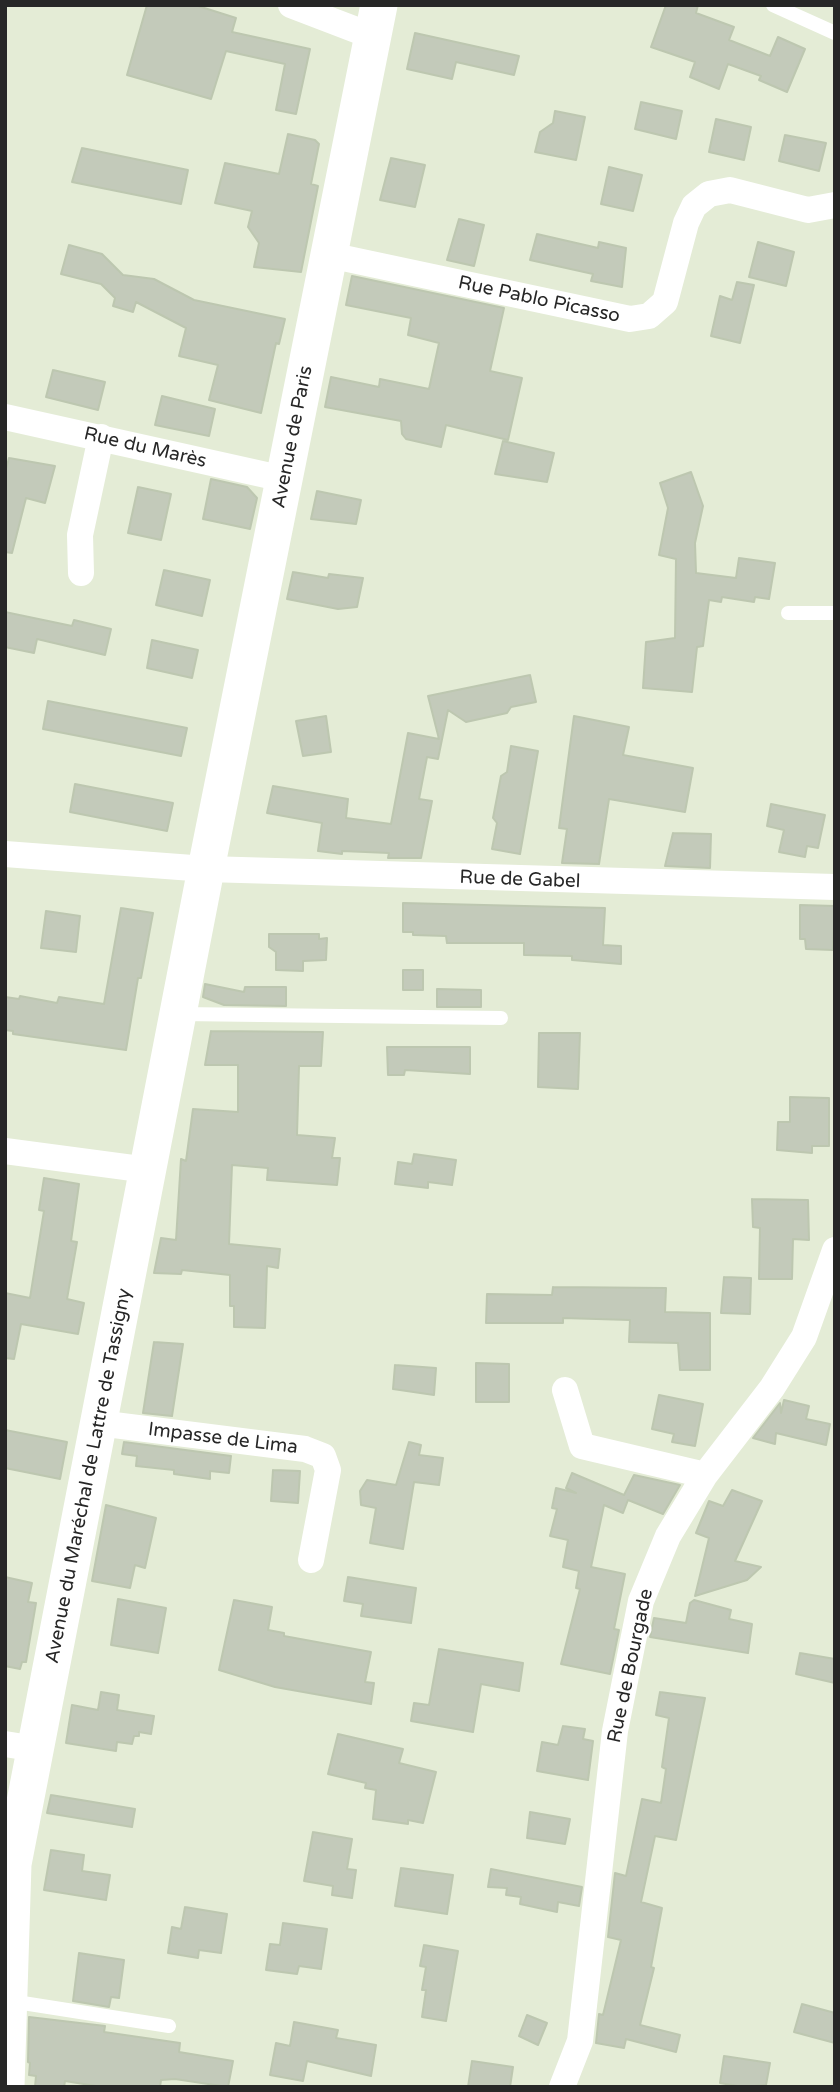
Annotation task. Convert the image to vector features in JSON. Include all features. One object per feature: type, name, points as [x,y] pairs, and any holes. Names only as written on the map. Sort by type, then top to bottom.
[{"type":"main road","name":"Avenue de Paris","points":[[206,869],[375,20]]},
{"type":"main road","name":"Avenue du Maréchal de Lattre de Tassigny","points":[[6,2087],[13,1864],[20,1746],[98,1423],[206,869]]},
{"type":"street","points":[[291,5],[375,20]]},
{"type":"street","name":"Rue Pablo Picasso","points":[[329,254],[630,319],[649,316],[665,302],[685,223],[694,206],[709,194],[730,190],[808,210],[835,205]]},
{"type":"street","name":"Rue du Marès","points":[[5,417],[284,480]]},
{"type":"street","points":[[81,573],[80,535],[100,437]]},
{"type":"street","name":"Rue de Gabel","points":[[5,854],[206,869],[835,887]]},
{"type":"street","points":[[5,1151],[148,1170]]},
{"type":"street","name":"Rue de Bourgade","points":[[562,2087],[580,2041],[615,1731],[641,1601],[668,1536],[705,1475],[772,1388],[803,1337],[835,1250]]},
{"type":"street","points":[[565,1390],[582,1446],[705,1475]]},
{"type":"street","name":"Impasse de Lima","points":[[98,1423],[305,1448],[323,1456],[328,1470],[310,1560]]},
{"type":"lane","points":[[773,5],[835,33]]},
{"type":"lane","points":[[788,613],[835,613]]},
{"type":"lane","points":[[178,1014],[501,1018]]},
{"type":"lane","points":[[9,2001],[169,2025]]},
{"type":"building","points":[[147,5],[195,5],[236,18],[232,32],[310,49],[296,114],[276,110],[285,64],[226,51],[211,99],[127,75]]},
{"type":"building","points":[[666,5],[698,5],[696,13],[734,27],[729,40],[770,56],[778,37],[805,49],[787,92],[759,80],[761,76],[728,64],[719,89],[690,77],[695,62],[651,47]]},
{"type":"building","points":[[415,33],[519,56],[514,75],[456,62],[452,79],[407,69]]},
{"type":"building","points":[[641,102],[682,111],[676,139],[635,129]]},
{"type":"building","points":[[555,111],[585,117],[576,160],[535,152],[540,132],[553,123]]},
{"type":"building","points":[[716,119],[751,127],[744,160],[709,152]]},
{"type":"building","points":[[288,134],[315,140],[319,144],[311,184],[318,186],[301,272],[254,267],[259,243],[248,227],[252,211],[215,203],[225,163],[279,174]]},
{"type":"building","points":[[785,135],[826,143],[819,171],[779,161]]},
{"type":"building","points":[[82,148],[188,170],[181,204],[72,182]]},
{"type":"building","points":[[391,158],[425,165],[415,207],[380,200]]},
{"type":"building","points":[[609,167],[642,175],[633,211],[601,204]]},
{"type":"building","points":[[459,219],[484,225],[474,266],[447,260]]},
{"type":"building","points":[[537,234],[598,248],[599,242],[626,248],[622,287],[591,281],[593,274],[530,260]]},
{"type":"building","points":[[758,242],[794,252],[786,286],[749,277]]},
{"type":"building","points":[[69,245],[102,254],[123,275],[154,279],[194,300],[285,319],[279,344],[276,343],[261,413],[209,400],[218,365],[179,356],[186,328],[136,302],[133,312],[113,306],[115,298],[101,284],[61,274]]},
{"type":"building","points":[[352,276],[504,308],[490,371],[522,378],[508,440],[446,425],[441,447],[406,439],[402,434],[401,421],[325,407],[331,377],[379,387],[380,379],[429,389],[439,343],[408,335],[411,318],[346,305]]},
{"type":"building","points":[[737,282],[754,285],[740,343],[711,336],[720,296],[732,300]]},
{"type":"building","points":[[53,370],[105,382],[98,410],[46,397]]},
{"type":"building","points":[[162,396],[215,409],[209,436],[155,425]]},
{"type":"building","points":[[503,441],[554,453],[547,482],[495,474]]},
{"type":"building","points":[[9,458],[55,466],[45,503],[26,498],[12,553],[5,552],[5,473]]},
{"type":"building","points":[[691,472],[703,506],[695,543],[696,573],[736,578],[739,558],[775,563],[769,599],[755,597],[754,602],[722,597],[721,602],[709,600],[703,646],[697,647],[692,692],[643,688],[646,642],[675,638],[676,559],[659,555],[668,508],[660,483]]},
{"type":"building","points":[[211,479],[247,487],[257,498],[250,529],[203,519]]},
{"type":"building","points":[[138,487],[171,494],[161,540],[128,533]]},
{"type":"building","points":[[317,491],[361,500],[356,524],[311,519]]},
{"type":"building","points":[[164,570],[210,580],[202,616],[156,605]]},
{"type":"building","points":[[293,572],[328,578],[329,574],[363,578],[357,607],[338,609],[287,599]]},
{"type":"building","points":[[5,612],[72,626],[74,620],[111,629],[105,655],[37,639],[34,653],[5,647]]},
{"type":"building","points":[[152,640],[198,650],[192,678],[147,668]]},
{"type":"building","points":[[530,675],[536,702],[511,707],[507,713],[466,722],[448,710],[438,759],[427,757],[419,799],[432,801],[421,858],[388,858],[389,853],[342,851],[342,854],[318,851],[322,823],[267,813],[273,786],[348,799],[346,818],[391,824],[408,733],[439,739],[428,696]]},
{"type":"building","points":[[48,701],[187,728],[181,756],[43,729]]},
{"type":"building","points":[[326,716],[331,752],[303,756],[296,721]]},
{"type":"building","points":[[574,716],[629,727],[623,755],[693,768],[685,812],[609,799],[599,864],[562,863],[567,829],[559,828]]},
{"type":"building","points":[[511,746],[538,751],[520,854],[492,849],[497,823],[493,818],[501,776],[507,772]]},
{"type":"building","points":[[75,784],[173,803],[167,831],[70,812]]},
{"type":"building","points":[[771,804],[825,815],[818,848],[807,846],[805,857],[779,852],[784,830],[767,826]]},
{"type":"building","points":[[673,833],[711,834],[710,868],[665,866]]},
{"type":"building","points":[[403,903],[605,908],[603,945],[621,946],[621,964],[572,960],[572,956],[524,955],[524,943],[447,943],[446,936],[413,935],[413,932],[403,932]]},
{"type":"building","points":[[800,905],[835,906],[833,950],[806,949],[805,939],[800,939]]},
{"type":"building","points":[[121,908],[153,913],[141,978],[138,978],[126,1050],[13,1034],[13,1031],[5,1030],[5,997],[19,999],[20,996],[57,1003],[59,997],[104,1004]]},
{"type":"building","points":[[46,911],[80,916],[76,952],[41,948]]},
{"type":"building","points":[[269,934],[319,934],[319,939],[327,938],[326,960],[303,961],[303,971],[276,970],[276,952],[269,947]]},
{"type":"building","points":[[403,970],[423,970],[423,990],[403,990]]},
{"type":"building","points":[[205,984],[244,992],[245,987],[286,987],[286,1006],[224,1005],[203,997]]},
{"type":"building","points":[[437,989],[481,990],[481,1007],[437,1007]]},
{"type":"building","points":[[211,1031],[323,1032],[321,1066],[299,1066],[297,1135],[335,1138],[332,1158],[340,1158],[337,1185],[267,1180],[268,1168],[232,1165],[229,1244],[280,1249],[278,1268],[267,1266],[265,1328],[234,1327],[234,1306],[230,1306],[230,1275],[182,1270],[181,1274],[154,1273],[161,1238],[176,1240],[181,1159],[186,1161],[193,1109],[238,1112],[238,1065],[205,1065]]},
{"type":"building","points":[[539,1033],[580,1033],[578,1089],[538,1087]]},
{"type":"building","points":[[387,1047],[470,1047],[470,1074],[405,1070],[404,1075],[388,1075]]},
{"type":"building","points":[[790,1097],[829,1098],[829,1146],[812,1146],[812,1153],[777,1150],[778,1122],[790,1122]]},
{"type":"building","points":[[414,1154],[456,1160],[452,1185],[428,1182],[428,1188],[395,1184],[398,1162],[412,1164]]},
{"type":"building","points":[[44,1178],[79,1184],[71,1241],[77,1242],[67,1299],[84,1303],[78,1334],[21,1324],[14,1359],[5,1358],[5,1293],[30,1298],[44,1211],[39,1210]]},
{"type":"building","points":[[752,1199],[808,1200],[809,1240],[793,1239],[792,1279],[759,1279],[760,1228],[753,1227]]},
{"type":"building","points":[[724,1277],[751,1278],[750,1314],[721,1313]]},
{"type":"building","points":[[553,1287],[666,1288],[665,1312],[710,1313],[710,1370],[680,1370],[678,1343],[629,1342],[630,1320],[563,1318],[563,1323],[486,1323],[487,1294],[552,1295]]},
{"type":"building","points":[[154,1342],[183,1344],[172,1416],[143,1413]]},
{"type":"building","points":[[476,1363],[509,1364],[509,1402],[476,1402]]},
{"type":"building","points":[[395,1365],[436,1368],[434,1395],[393,1389]]},
{"type":"building","points":[[659,1395],[703,1404],[695,1446],[672,1442],[674,1434],[652,1429]]},
{"type":"building","points":[[784,1400],[809,1406],[806,1419],[830,1424],[826,1445],[776,1433],[775,1444],[753,1438],[780,1403],[781,1413]]},
{"type":"building","points":[[5,1430],[67,1442],[60,1479],[5,1468]]},
{"type":"building","points":[[124,1442],[231,1456],[229,1473],[210,1471],[210,1479],[174,1474],[174,1470],[136,1466],[137,1456],[122,1454]]},
{"type":"building","points":[[409,1442],[421,1445],[419,1455],[443,1458],[439,1485],[414,1482],[403,1549],[370,1543],[376,1508],[361,1505],[360,1491],[367,1480],[396,1485]]},
{"type":"building","points":[[273,1470],[300,1471],[298,1503],[271,1501]]},
{"type":"building","points":[[572,1473],[624,1495],[634,1475],[680,1485],[663,1514],[628,1500],[623,1513],[604,1505],[591,1567],[625,1574],[614,1629],[619,1630],[610,1674],[561,1664],[580,1589],[576,1588],[579,1571],[563,1567],[568,1540],[550,1536],[557,1509],[552,1508],[556,1488],[576,1493],[566,1488]]},
{"type":"building","points":[[732,1490],[762,1501],[735,1561],[761,1567],[747,1580],[695,1596],[709,1538],[696,1533],[709,1501],[723,1506]]},
{"type":"building","points":[[106,1505],[156,1518],[145,1568],[135,1565],[130,1588],[92,1581]]},
{"type":"building","points":[[5,1577],[32,1583],[28,1602],[36,1603],[26,1662],[22,1662],[20,1669],[5,1666]]},
{"type":"building","points":[[348,1577],[416,1588],[411,1623],[361,1616],[363,1604],[344,1601]]},
{"type":"building","points":[[118,1599],[166,1608],[158,1653],[111,1645]]},
{"type":"building","points":[[234,1600],[272,1607],[268,1630],[284,1633],[284,1636],[371,1652],[365,1682],[374,1683],[371,1704],[275,1687],[219,1670]]},
{"type":"building","points":[[694,1600],[731,1610],[729,1619],[752,1624],[748,1653],[650,1637],[654,1618],[686,1623],[690,1603]]},
{"type":"building","points":[[439,1649],[523,1663],[519,1691],[481,1684],[473,1732],[411,1721],[414,1703],[429,1705]]},
{"type":"building","points":[[800,1653],[835,1659],[835,1683],[796,1674]]},
{"type":"building","points":[[101,1692],[119,1695],[117,1710],[154,1716],[151,1734],[139,1732],[139,1736],[134,1736],[132,1744],[117,1742],[116,1751],[66,1743],[72,1705],[98,1710]]},
{"type":"building","points":[[660,1692],[705,1698],[676,1840],[655,1836],[641,1902],[662,1908],[651,1967],[654,1968],[640,2025],[680,2035],[676,2052],[626,2039],[624,2048],[596,2043],[599,2014],[603,2015],[621,1940],[608,1937],[615,1873],[626,1876],[642,1799],[661,1803],[666,1769],[662,1767],[669,1718],[656,1715]]},
{"type":"building","points":[[563,1726],[585,1729],[583,1739],[593,1741],[588,1780],[537,1771],[542,1742],[558,1745]]},
{"type":"building","points":[[338,1734],[403,1749],[399,1763],[436,1772],[423,1823],[408,1820],[408,1824],[373,1819],[376,1790],[365,1788],[366,1783],[328,1774]]},
{"type":"building","points":[[51,1795],[135,1809],[132,1827],[47,1813]]},
{"type":"building","points":[[530,1812],[570,1819],[565,1844],[527,1838]]},
{"type":"building","points":[[313,1832],[352,1839],[347,1869],[356,1870],[352,1898],[332,1895],[333,1886],[304,1881]]},
{"type":"building","points":[[51,1850],[84,1855],[82,1871],[110,1875],[106,1900],[44,1890]]},
{"type":"building","points":[[401,1868],[453,1875],[447,1914],[395,1906]]},
{"type":"building","points":[[491,1869],[582,1887],[579,1906],[558,1902],[557,1912],[520,1904],[521,1897],[506,1895],[507,1888],[488,1887]]},
{"type":"building","points":[[185,1907],[227,1914],[221,1953],[199,1950],[198,1958],[168,1953],[172,1927],[181,1929]]},
{"type":"building","points":[[283,1923],[327,1929],[321,1969],[299,1966],[297,1974],[266,1970],[270,1944],[280,1945]]},
{"type":"building","points":[[424,1945],[458,1951],[446,2021],[422,2017],[426,1990],[422,1990],[426,1967],[420,1966]]},
{"type":"building","points":[[79,1953],[124,1960],[119,1998],[111,1997],[109,2007],[73,2001]]},
{"type":"building","points":[[802,2004],[835,2013],[835,2043],[794,2032]]},
{"type":"building","points":[[527,2015],[547,2023],[538,2045],[519,2036]]},
{"type":"building","points":[[29,2017],[105,2026],[104,2032],[180,2043],[179,2052],[233,2061],[228,2087],[175,2079],[161,2080],[160,2087],[102,2087],[65,2081],[64,2087],[35,2087],[36,2076],[29,2075]]},
{"type":"building","points":[[294,2022],[338,2030],[336,2038],[376,2045],[371,2076],[307,2061],[303,2081],[270,2075],[276,2043],[290,2046]]},
{"type":"building","points":[[724,2056],[770,2063],[766,2085],[743,2087],[720,2083]]},
{"type":"building","points":[[472,2061],[513,2067],[510,2087],[468,2087]]}]
